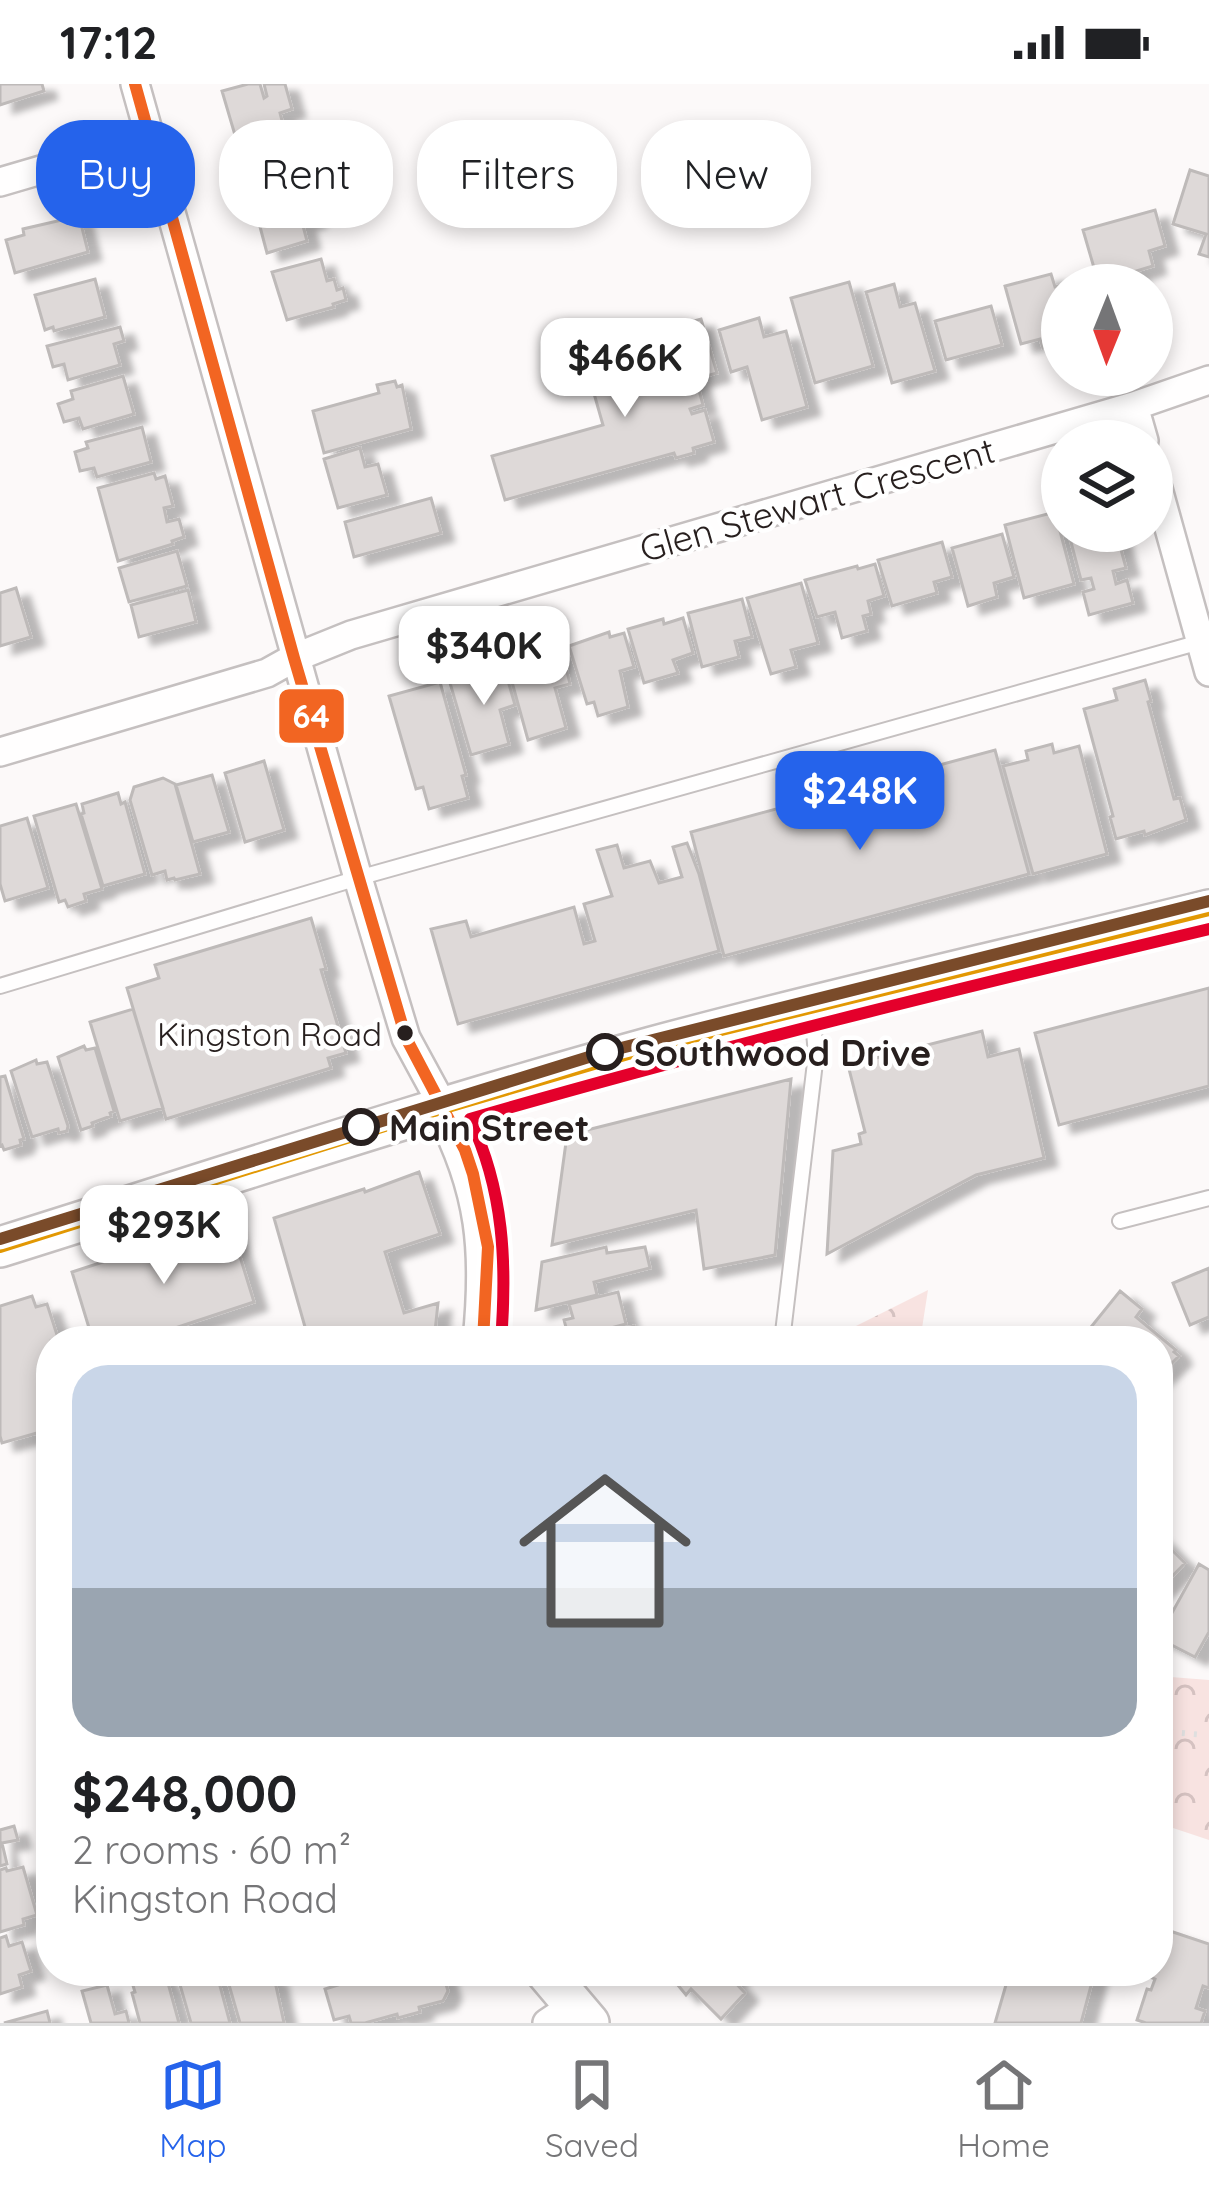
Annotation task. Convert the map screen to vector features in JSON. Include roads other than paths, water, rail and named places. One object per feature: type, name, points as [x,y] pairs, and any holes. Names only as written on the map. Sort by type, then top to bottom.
[{"type":"main road","points":[[0,1247],[650,1048],[1209,910]]},
{"type":"main road","points":[[444,1108],[466,1150],[488,1247],[484,1326]]},
{"type":"main road","points":[[553,1986],[570,2017]]},
{"type":"street","points":[[135,84],[145,120]]},
{"type":"street","points":[[0,182],[36,171]]},
{"type":"street","points":[[175,228],[406,1038],[444,1108]]},
{"type":"street","name":"Glen Stewart Crescent","points":[[0,752],[267,673],[351,635],[1209,380]]},
{"type":"street","points":[[1134,406],[1138,420]]},
{"type":"street","points":[[1173,543],[1209,672]]},
{"type":"lane","points":[[0,986],[358,878],[1200,642]]},
{"type":"lane","points":[[784,1326],[816,1054],[812,1006]]},
{"type":"lane","points":[[1120,1221],[1209,1198]]},
{"type":"place","name":"Kingston Road","points":[[405,1033]]},
{"type":"place","name":"Southwood Drive","points":[[605,1052]]},
{"type":"place","name":"Main Street","points":[[361,1127]]}]
